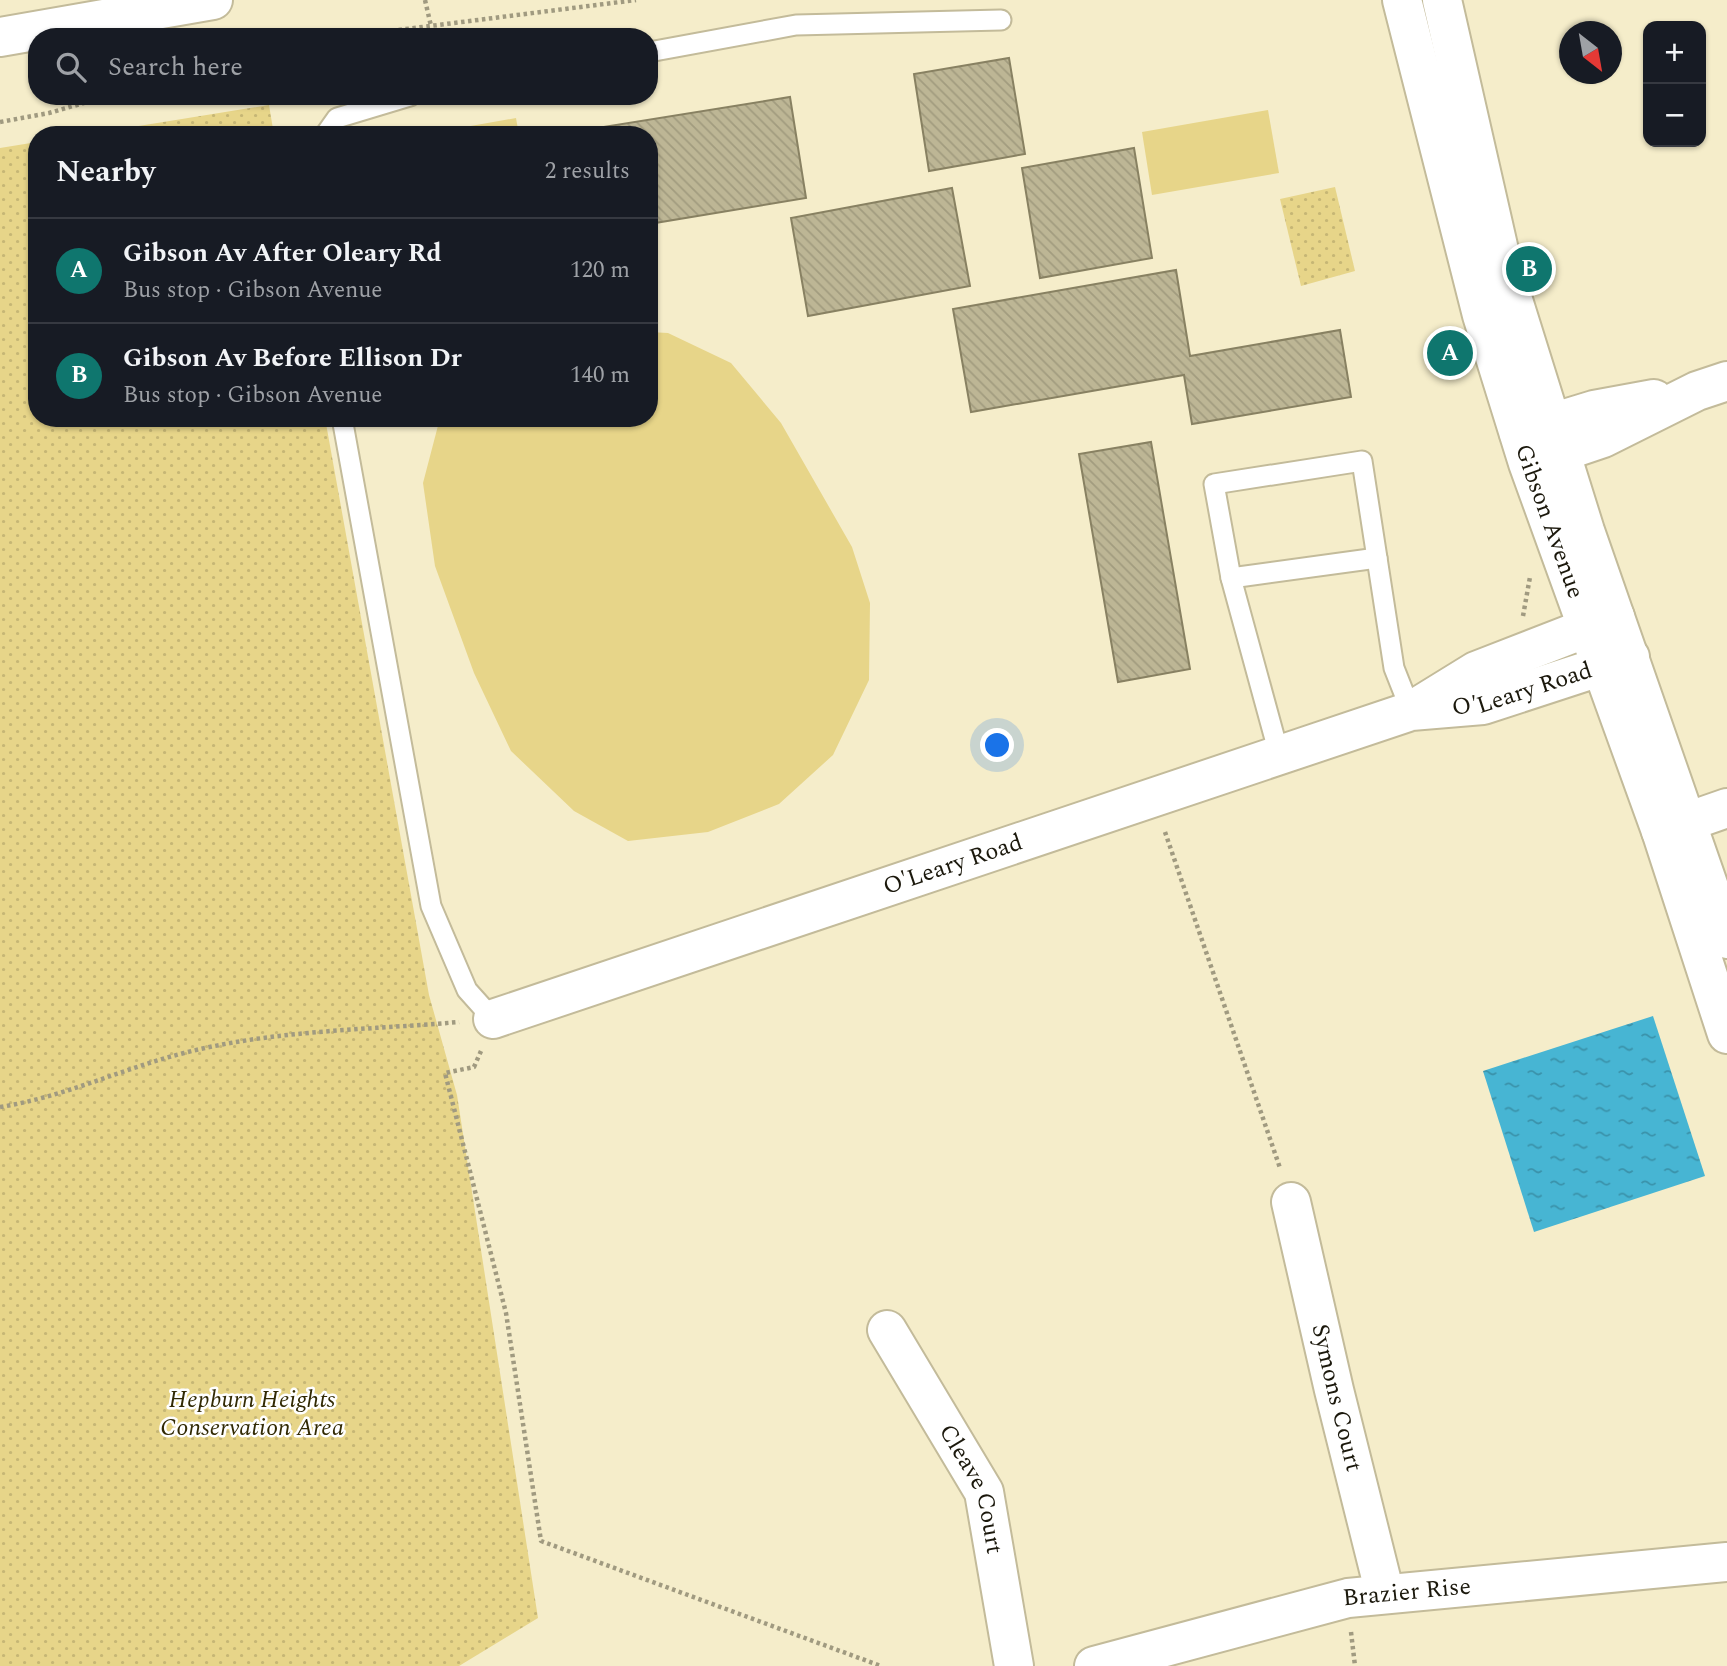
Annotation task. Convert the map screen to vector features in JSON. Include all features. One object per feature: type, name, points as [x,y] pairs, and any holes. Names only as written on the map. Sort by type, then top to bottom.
[{"type":"street","points":[[52,28],[213,0]]},
{"type":"street","name":"Gibson Avenue","points":[[1402,0],[1482,315],[1540,443],[1600,621],[1675,827],[1727,939]]},
{"type":"street","name":"Gibson Avenue","points":[[1443,0],[1540,443]]},
{"type":"street","points":[[0,37],[28,32]]},
{"type":"street","points":[[1540,443],[1594,410],[1712,386]]},
{"type":"street","name":"O'Leary Road","points":[[1411,711],[1476,671],[1600,621]]},
{"type":"street","name":"O'Leary Road","points":[[493,1019],[1411,711],[1483,705],[1615,662]]},
{"type":"street","points":[[1675,827],[1727,808]]},
{"type":"street","name":"Gibson Avenue","points":[[1675,827],[1727,1034]]},
{"type":"street","name":"Symons Court","points":[[1291,1202],[1385,1594]]},
{"type":"street","name":"Cleave Court","points":[[887,1330],[984,1492],[1014,1666]]},
{"type":"street","name":"Brazier Rise","points":[[1094,1666],[1348,1598],[1727,1562]]},
{"type":"lane","points":[[658,50],[796,25],[1001,20]]},
{"type":"lane","points":[[331,126],[337,118],[381,105]]},
{"type":"lane","points":[[344,427],[431,906],[467,990],[493,1019]]},
{"type":"lane","points":[[1279,754],[1231,578],[1214,484],[1362,461],[1394,668],[1411,711]]},
{"type":"lane","points":[[1231,578],[1377,558]]},
{"type":"path","points":[[425,0],[431,26]]},
{"type":"path","points":[[415,28],[636,0]]},
{"type":"path","points":[[0,122],[77,105]]},
{"type":"path","points":[[1154,798],[1291,1202]]},
{"type":"path","points":[[0,1107],[43,1101],[183,1053],[258,1038],[493,1019],[474,1067],[445,1073],[506,1313],[541,1541],[881,1666]]},
{"type":"green space","points":[[269,105],[272,126],[139,126]]},
{"type":"green space","points":[[1268,110],[1279,173],[1152,195],[1142,132]]},
{"type":"green space","points":[[516,118],[517,126],[471,126]]},
{"type":"green space","name":"Hepburn Heights Conservation Area","points":[[28,143],[28,427],[327,427],[429,995],[457,1095],[538,1618],[459,1666],[0,1666],[0,148]]},
{"type":"green space","points":[[1335,187],[1355,271],[1301,286],[1280,199]]},
{"type":"green space","points":[[658,332],[668,333],[731,363],[781,423],[852,547],[870,603],[869,680],[833,755],[779,804],[708,832],[628,841],[574,811],[511,751],[474,673],[435,566],[423,483],[438,427],[658,427]]},
{"type":"water","points":[[1653,1016],[1705,1176],[1534,1232],[1483,1071]]},
{"type":"building","points":[[1009,58],[1025,154],[929,171],[914,74]]},
{"type":"building","points":[[790,97],[806,198],[658,223],[658,126],[609,126]]},
{"type":"building","points":[[1134,148],[1152,258],[1040,278],[1022,168]]},
{"type":"building","points":[[952,188],[970,286],[808,316],[791,218]]},
{"type":"building","points":[[1176,270],[1190,356],[1340,330],[1351,397],[1192,424],[1184,375],[971,412],[953,309]]},
{"type":"building","points":[[1151,442],[1190,669],[1118,682],[1079,454]]},
{"type":"place","name":"Gibson Av Before Ellison Dr","points":[[1529,269]]},
{"type":"place","name":"Gibson Av After Oleary Rd","points":[[1450,353]]}]
